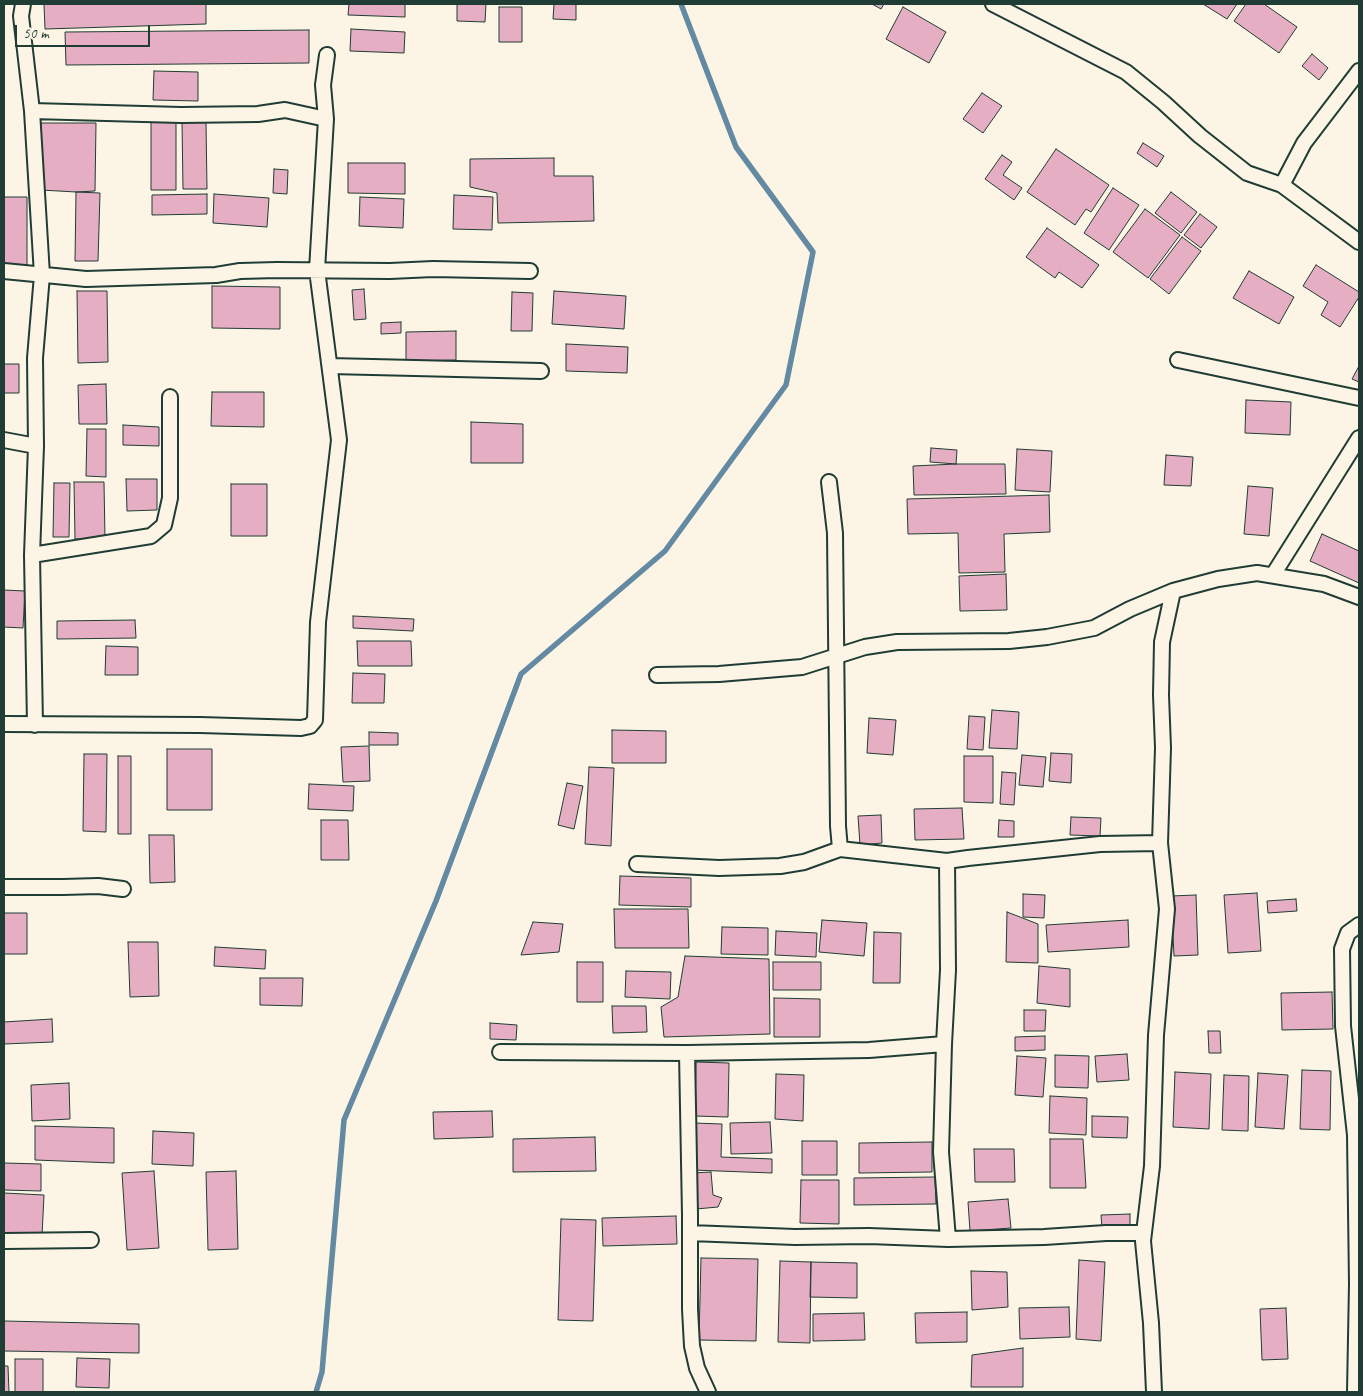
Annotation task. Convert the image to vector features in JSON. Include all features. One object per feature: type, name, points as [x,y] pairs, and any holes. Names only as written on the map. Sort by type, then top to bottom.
[{"type":"street","points":[[23,4],[21,16],[32,111],[42,276],[35,358],[36,446],[32,554],[35,724]]},
{"type":"street","points":[[993,4],[1126,72],[1163,102],[1200,136],[1247,173],[1282,185],[1359,242]]},
{"type":"street","points":[[4,724],[301,728],[310,726],[315,720],[318,622],[339,440],[317,270],[326,119],[323,85],[327,55]]},
{"type":"street","points":[[1282,185],[1304,143],[1359,71]]},
{"type":"street","points":[[32,111],[181,115],[258,114],[284,110],[326,119]]},
{"type":"street","points":[[4,271],[42,276],[86,278],[216,275],[258,270],[390,271],[433,269],[530,271]]},
{"type":"street","points":[[1178,360],[1359,398]]},
{"type":"street","points":[[330,366],[541,371]]},
{"type":"street","points":[[32,554],[151,536],[164,525],[170,498],[170,397]]},
{"type":"street","points":[[1273,575],[1359,438]]},
{"type":"street","points":[[4,440],[36,446]]},
{"type":"street","points":[[829,482],[835,533],[835,656],[840,849]]},
{"type":"street","points":[[657,675],[763,672],[802,667],[865,647],[897,642],[1008,641],[1047,637],[1094,628],[1130,608],[1173,590],[1218,579],[1257,573],[1324,584],[1359,596]]},
{"type":"street","points":[[1154,1392],[1144,1233],[1152,1166],[1156,1035],[1167,910],[1160,843],[1163,748],[1162,642],[1173,590]]},
{"type":"street","points":[[637,864],[719,868],[780,866],[804,862],[840,849],[947,861],[1100,844],[1160,843]]},
{"type":"street","points":[[947,861],[948,970],[944,1044],[942,1152],[948,1239]]},
{"type":"street","points":[[4,887],[98,886],[123,889]]},
{"type":"street","points":[[1355,1392],[1358,1252],[1355,1135],[1343,1026],[1342,949],[1348,933],[1359,925]]},
{"type":"street","points":[[500,1052],[686,1053],[869,1050],[944,1044]]},
{"type":"street","points":[[686,1053],[692,1346],[698,1368],[708,1392]]},
{"type":"street","points":[[690,1233],[795,1237],[869,1236],[948,1239],[1144,1233]]},
{"type":"street","points":[[4,1241],[91,1240]]},
{"type":"building","points":[[44,4],[206,4],[206,24],[45,29]]},
{"type":"building","points":[[349,4],[405,4],[405,17],[348,15]]},
{"type":"building","points":[[457,4],[486,4],[485,22],[457,21]]},
{"type":"building","points":[[554,4],[576,4],[576,20],[553,19]]},
{"type":"building","points":[[872,4],[884,4],[881,9]]},
{"type":"building","points":[[1203,4],[1237,4],[1227,19]]},
{"type":"building","points":[[1246,4],[1264,4],[1297,27],[1279,53],[1234,21]]},
{"type":"building","points":[[499,7],[522,7],[522,42],[499,42]]},
{"type":"building","points":[[903,7],[946,32],[929,63],[886,39]]},
{"type":"building","points":[[351,29],[405,32],[404,53],[350,51]]},
{"type":"building","points":[[309,30],[309,63],[66,65],[65,32]]},
{"type":"building","points":[[1312,54],[1328,68],[1319,80],[1302,66]]},
{"type":"building","points":[[154,71],[198,72],[198,101],[153,100]]},
{"type":"building","points":[[982,93],[1002,106],[983,133],[963,119]]},
{"type":"building","points":[[151,122],[176,122],[176,190],[151,190]]},
{"type":"building","points":[[182,122],[206,122],[207,189],[183,189]]},
{"type":"building","points":[[41,123],[96,123],[95,191],[41,190]]},
{"type":"building","points":[[1143,143],[1164,156],[1157,167],[1137,153]]},
{"type":"building","points":[[1056,149],[1109,185],[1091,212],[1086,209],[1075,225],[1027,192]]},
{"type":"building","points":[[1002,155],[1012,162],[1003,175],[1022,188],[1014,200],[985,179]]},
{"type":"building","points":[[554,158],[554,176],[593,176],[594,221],[498,223],[497,193],[470,187],[470,159]]},
{"type":"building","points":[[348,163],[405,163],[405,194],[348,193]]},
{"type":"building","points":[[274,169],[288,170],[287,194],[273,193]]},
{"type":"building","points":[[1113,188],[1139,205],[1109,250],[1084,233]]},
{"type":"building","points":[[76,192],[100,193],[98,261],[75,261]]},
{"type":"building","points":[[1171,192],[1197,212],[1181,233],[1155,213]]},
{"type":"building","points":[[207,194],[207,214],[152,215],[152,195]]},
{"type":"building","points":[[214,194],[269,198],[267,227],[213,223]]},
{"type":"building","points":[[454,195],[493,197],[492,230],[453,229]]},
{"type":"building","points":[[4,197],[27,197],[27,265],[4,265]]},
{"type":"building","points":[[360,197],[404,199],[403,228],[359,226]]},
{"type":"building","points":[[1145,209],[1180,235],[1148,278],[1113,252]]},
{"type":"building","points":[[1200,214],[1217,227],[1201,248],[1184,235]]},
{"type":"building","points":[[1047,228],[1099,265],[1082,288],[1059,272],[1055,278],[1026,257]]},
{"type":"building","points":[[1182,237],[1201,251],[1169,294],[1150,279]]},
{"type":"building","points":[[1316,265],[1359,292],[1359,297],[1340,327],[1321,315],[1328,302],[1303,286]]},
{"type":"building","points":[[1249,271],[1294,297],[1279,324],[1233,298]]},
{"type":"building","points":[[212,286],[280,287],[280,329],[212,328]]},
{"type":"building","points":[[364,289],[366,319],[354,320],[352,290]]},
{"type":"building","points":[[77,291],[107,291],[108,362],[78,363]]},
{"type":"building","points":[[554,291],[626,296],[624,329],[552,324]]},
{"type":"building","points":[[512,292],[533,293],[532,331],[511,331]]},
{"type":"building","points":[[401,322],[401,333],[381,334],[381,323]]},
{"type":"building","points":[[456,331],[456,360],[406,361],[406,332]]},
{"type":"building","points":[[566,344],[628,347],[627,373],[566,371]]},
{"type":"building","points":[[4,364],[19,364],[19,393],[4,393]]},
{"type":"building","points":[[1359,366],[1359,382],[1352,379]]},
{"type":"building","points":[[106,384],[107,424],[79,424],[78,385]]},
{"type":"building","points":[[212,392],[264,392],[264,427],[211,426]]},
{"type":"building","points":[[1246,400],[1291,402],[1290,435],[1245,433]]},
{"type":"building","points":[[471,422],[523,424],[523,463],[471,463]]},
{"type":"building","points":[[123,425],[159,427],[159,446],[123,445]]},
{"type":"building","points":[[87,429],[106,429],[106,477],[86,476]]},
{"type":"building","points":[[931,448],[957,450],[956,464],[930,462]]},
{"type":"building","points":[[1017,449],[1052,451],[1050,492],[1015,490]]},
{"type":"building","points":[[1166,455],[1193,457],[1191,486],[1164,485]]},
{"type":"building","points":[[1005,464],[1006,494],[914,495],[913,466]]},
{"type":"building","points":[[126,479],[157,479],[157,510],[127,511]]},
{"type":"building","points":[[74,482],[104,482],[105,539],[75,539]]},
{"type":"building","points":[[54,483],[70,483],[69,537],[53,537]]},
{"type":"building","points":[[231,484],[267,484],[267,536],[231,536]]},
{"type":"building","points":[[1248,486],[1273,488],[1269,536],[1244,534]]},
{"type":"building","points":[[1049,495],[1050,532],[1004,534],[1005,572],[959,573],[958,533],[908,534],[907,499]]},
{"type":"building","points":[[1322,534],[1359,551],[1359,583],[1310,561]]},
{"type":"building","points":[[1006,574],[1007,610],[960,611],[959,576]]},
{"type":"building","points":[[4,590],[25,591],[23,628],[4,627]]},
{"type":"building","points":[[353,616],[414,619],[413,631],[353,628]]},
{"type":"building","points":[[135,620],[136,638],[57,639],[57,621]]},
{"type":"building","points":[[357,641],[411,641],[412,666],[358,666]]},
{"type":"building","points":[[106,646],[138,647],[138,675],[105,675]]},
{"type":"building","points":[[353,673],[385,674],[384,703],[352,703]]},
{"type":"building","points":[[992,710],[1019,712],[1017,749],[989,748]]},
{"type":"building","points":[[969,716],[985,717],[983,750],[967,749]]},
{"type":"building","points":[[869,718],[896,720],[893,755],[867,753]]},
{"type":"building","points":[[612,730],[666,731],[666,763],[612,763]]},
{"type":"building","points":[[369,732],[398,733],[398,745],[369,745]]},
{"type":"building","points":[[369,746],[370,781],[343,782],[341,747]]},
{"type":"building","points":[[167,749],[212,749],[212,810],[167,810]]},
{"type":"building","points":[[1051,753],[1072,754],[1071,783],[1049,781]]},
{"type":"building","points":[[84,754],[107,754],[106,832],[83,831]]},
{"type":"building","points":[[1022,755],[1046,757],[1043,787],[1019,785]]},
{"type":"building","points":[[118,756],[131,756],[131,834],[118,834]]},
{"type":"building","points":[[964,756],[993,756],[993,803],[964,802]]},
{"type":"building","points":[[589,767],[614,768],[611,846],[585,844]]},
{"type":"building","points":[[1002,772],[1016,773],[1014,805],[1000,804]]},
{"type":"building","points":[[567,783],[583,786],[574,829],[558,825]]},
{"type":"building","points":[[309,784],[354,786],[353,811],[308,809]]},
{"type":"building","points":[[962,808],[964,839],[915,840],[914,809]]},
{"type":"building","points":[[881,815],[882,843],[860,845],[858,816]]},
{"type":"building","points":[[1071,817],[1101,818],[1100,836],[1070,835]]},
{"type":"building","points":[[321,820],[348,820],[349,860],[321,860]]},
{"type":"building","points":[[999,820],[1014,821],[1014,837],[998,837]]},
{"type":"building","points":[[149,835],[174,835],[175,882],[150,883]]},
{"type":"building","points":[[620,876],[691,878],[691,907],[619,905]]},
{"type":"building","points":[[1257,893],[1261,951],[1228,953],[1224,895]]},
{"type":"building","points":[[1023,894],[1045,895],[1044,918],[1023,917]]},
{"type":"building","points":[[1196,895],[1198,955],[1174,956],[1171,896]]},
{"type":"building","points":[[1296,899],[1297,911],[1268,913],[1267,901]]},
{"type":"building","points":[[614,909],[688,909],[689,948],[615,948]]},
{"type":"building","points":[[1007,912],[1038,924],[1038,963],[1006,962]]},
{"type":"building","points":[[4,913],[27,913],[27,954],[4,954]]},
{"type":"building","points":[[822,920],[867,923],[864,956],[819,952]]},
{"type":"building","points":[[1128,920],[1129,947],[1048,952],[1046,925]]},
{"type":"building","points":[[533,922],[563,924],[559,952],[521,955]]},
{"type":"building","points":[[722,927],[768,928],[768,955],[721,954]]},
{"type":"building","points":[[776,931],[817,933],[816,957],[775,955]]},
{"type":"building","points":[[874,932],[901,933],[900,983],[873,983]]},
{"type":"building","points":[[128,942],[158,942],[159,996],[130,997]]},
{"type":"building","points":[[215,947],[266,950],[265,969],[214,966]]},
{"type":"building","points":[[685,956],[769,959],[770,1034],[664,1037],[661,1007],[678,997]]},
{"type":"building","points":[[577,962],[603,962],[603,1002],[577,1002]]},
{"type":"building","points":[[773,962],[821,962],[821,990],[773,990]]},
{"type":"building","points":[[1039,966],[1070,969],[1070,1007],[1037,1003]]},
{"type":"building","points":[[626,971],[671,972],[670,999],[625,997]]},
{"type":"building","points":[[260,978],[303,978],[302,1006],[260,1005]]},
{"type":"building","points":[[1332,992],[1333,1029],[1282,1030],[1281,993]]},
{"type":"building","points":[[774,998],[820,999],[820,1037],[774,1037]]},
{"type":"building","points":[[612,1006],[646,1006],[647,1032],[613,1033]]},
{"type":"building","points":[[1024,1010],[1046,1010],[1045,1031],[1024,1031]]},
{"type":"building","points":[[52,1019],[53,1042],[4,1044],[4,1022]]},
{"type":"building","points":[[490,1023],[517,1025],[516,1040],[490,1039]]},
{"type":"building","points":[[1208,1031],[1220,1031],[1221,1053],[1209,1053]]},
{"type":"building","points":[[1045,1036],[1045,1050],[1015,1051],[1015,1037]]},
{"type":"building","points":[[1127,1054],[1129,1080],[1097,1082],[1095,1056]]},
{"type":"building","points":[[1055,1055],[1089,1056],[1088,1088],[1055,1087]]},
{"type":"building","points":[[1017,1056],[1046,1058],[1043,1097],[1015,1095]]},
{"type":"building","points":[[696,1062],[729,1063],[728,1117],[695,1116]]},
{"type":"building","points":[[1302,1070],[1331,1071],[1330,1130],[1300,1129]]},
{"type":"building","points":[[1175,1072],[1211,1074],[1209,1129],[1173,1127]]},
{"type":"building","points":[[1258,1073],[1288,1075],[1284,1129],[1255,1127]]},
{"type":"building","points":[[776,1074],[804,1075],[803,1121],[775,1119]]},
{"type":"building","points":[[1224,1075],[1249,1076],[1248,1131],[1222,1130]]},
{"type":"building","points":[[69,1083],[70,1119],[32,1121],[31,1085]]},
{"type":"building","points":[[1050,1096],[1087,1098],[1086,1135],[1049,1133]]},
{"type":"building","points":[[492,1111],[493,1137],[434,1139],[433,1112]]},
{"type":"building","points":[[1092,1116],[1128,1117],[1127,1138],[1092,1137]]},
{"type":"building","points":[[770,1122],[772,1153],[731,1154],[730,1123]]},
{"type":"building","points":[[694,1123],[722,1124],[721,1157],[772,1159],[772,1173],[692,1170]]},
{"type":"building","points":[[35,1126],[114,1128],[114,1163],[35,1160]]},
{"type":"building","points":[[153,1131],[194,1133],[193,1166],[152,1164]]},
{"type":"building","points":[[595,1137],[596,1171],[513,1172],[513,1139]]},
{"type":"building","points":[[1050,1139],[1083,1139],[1086,1188],[1050,1188]]},
{"type":"building","points":[[802,1141],[837,1141],[837,1175],[802,1175]]},
{"type":"building","points":[[932,1142],[932,1172],[859,1173],[859,1143]]},
{"type":"building","points":[[974,1149],[1014,1149],[1015,1182],[975,1182]]},
{"type":"building","points":[[4,1163],[41,1164],[41,1191],[4,1190]]},
{"type":"building","points":[[154,1171],[159,1248],[127,1250],[122,1173]]},
{"type":"building","points":[[236,1171],[238,1249],[208,1250],[206,1172]]},
{"type":"building","points":[[711,1172],[713,1195],[722,1198],[718,1207],[696,1209],[693,1173]]},
{"type":"building","points":[[935,1177],[936,1204],[854,1205],[854,1178]]},
{"type":"building","points":[[801,1180],[839,1180],[839,1224],[800,1223]]},
{"type":"building","points":[[4,1193],[44,1195],[42,1236],[4,1233]]},
{"type":"building","points":[[1008,1199],[1011,1228],[970,1231],[968,1202]]},
{"type":"building","points":[[1130,1214],[1130,1227],[1102,1228],[1101,1215]]},
{"type":"building","points":[[676,1216],[677,1244],[603,1246],[602,1218]]},
{"type":"building","points":[[561,1219],[596,1220],[593,1321],[558,1320]]},
{"type":"building","points":[[701,1258],[758,1259],[756,1341],[699,1340]]},
{"type":"building","points":[[1079,1260],[1105,1262],[1101,1341],[1076,1339]]},
{"type":"building","points":[[780,1261],[811,1262],[810,1343],[778,1342]]},
{"type":"building","points":[[811,1262],[857,1263],[857,1298],[810,1297]]},
{"type":"building","points":[[971,1271],[1007,1272],[1008,1307],[972,1310]]},
{"type":"building","points":[[1069,1307],[1070,1337],[1020,1339],[1019,1308]]},
{"type":"building","points":[[1286,1308],[1288,1359],[1262,1360],[1260,1309]]},
{"type":"building","points":[[967,1312],[967,1342],[916,1343],[915,1313]]},
{"type":"building","points":[[864,1313],[865,1340],[813,1341],[813,1314]]},
{"type":"building","points":[[4,1321],[139,1324],[139,1353],[4,1351]]},
{"type":"building","points":[[1023,1348],[1023,1387],[971,1387],[972,1355]]},
{"type":"building","points":[[77,1358],[110,1359],[109,1388],[76,1387]]},
{"type":"building","points":[[15,1359],[43,1359],[43,1392],[15,1392]]},
{"type":"building","points":[[4,1366],[8,1366],[9,1392],[4,1392]]},
{"type":"waterway","points":[[316,1392],[322,1372],[344,1120],[436,901],[521,674],[665,551],[786,385],[813,252],[736,147],[681,4]]}]
